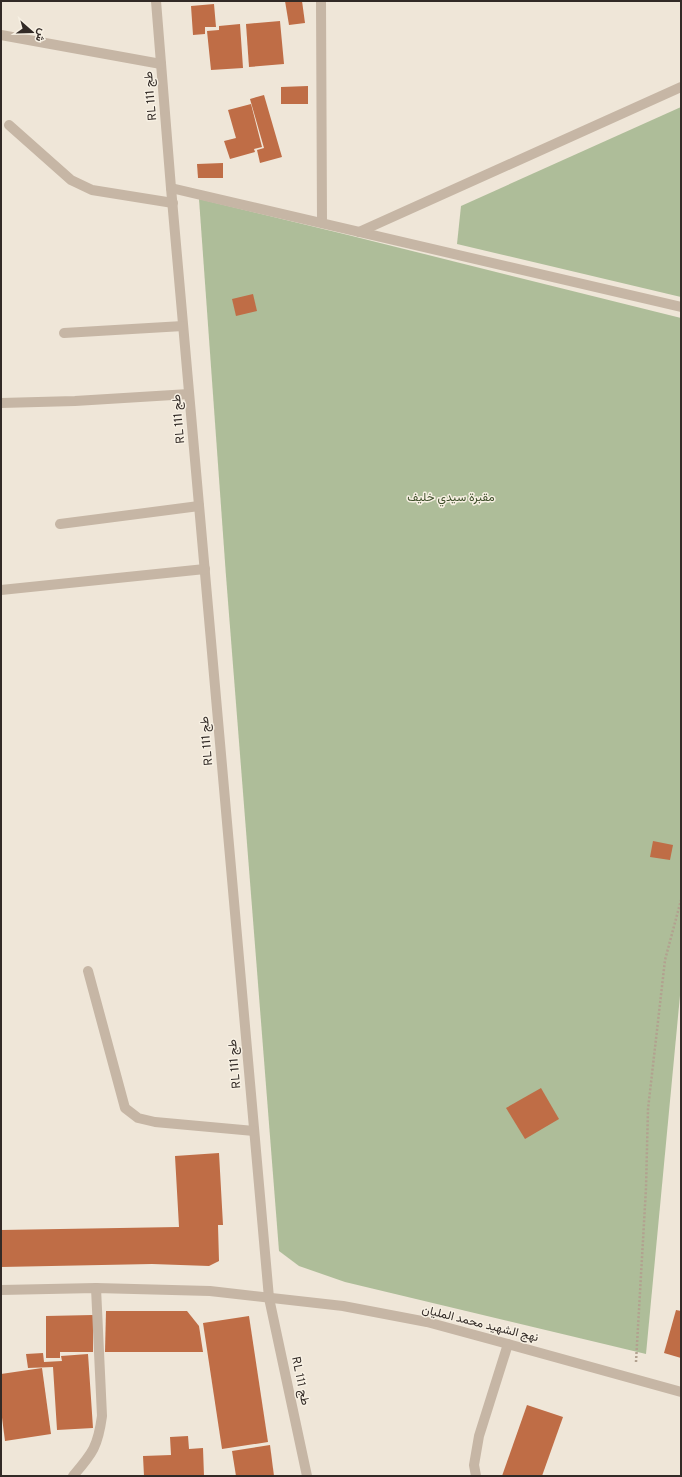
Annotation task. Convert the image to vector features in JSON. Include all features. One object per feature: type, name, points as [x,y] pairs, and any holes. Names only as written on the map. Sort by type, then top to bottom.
[{"type":"street","name":"RL طج 111","points":[[156,1],[183,326],[269,1298],[307,1476]]},
{"type":"street","points":[[321,1],[322,222]]},
{"type":"street","points":[[1,35],[161,64]]},
{"type":"street","points":[[359,232],[681,87]]},
{"type":"street","points":[[9,125],[71,180],[92,190],[173,203]]},
{"type":"street","points":[[171,188],[322,222],[359,232],[681,307]]},
{"type":"street","points":[[64,333],[183,326]]},
{"type":"street","points":[[1,403],[75,401],[190,394]]},
{"type":"street","points":[[60,524],[199,506]]},
{"type":"street","points":[[1,590],[205,569]]},
{"type":"street","points":[[88,971],[125,1108],[138,1118],[155,1122],[254,1131]]},
{"type":"street","points":[[73,1476],[90,1457],[99,1436],[102,1416],[96,1288]]},
{"type":"street","name":"نهج الشهيد محمد المليان","points":[[1,1290],[96,1288],[210,1291],[343,1306],[427,1322],[681,1392]]},
{"type":"street","points":[[476,1476],[474,1465],[479,1436],[508,1344]]},
{"type":"path","points":[[636,1379],[636,1352],[646,1188],[648,1109],[665,960],[681,900]]},
{"type":"green space","points":[[681,107],[681,297],[457,244],[461,206]]},
{"type":"green space","name":"مقبرة سيدي خليف","points":[[199,199],[681,318],[681,985],[646,1354],[345,1282],[299,1266],[279,1251],[226,576]]},
{"type":"building","points":[[285,1],[302,1],[305,23],[289,25]]},
{"type":"building","points":[[214,4],[216,27],[205,27],[205,34],[193,35],[191,6]]},
{"type":"building","points":[[280,21],[284,64],[249,67],[246,24]]},
{"type":"building","points":[[240,24],[243,68],[211,70],[207,31],[219,30],[219,26]]},
{"type":"building","points":[[308,86],[308,104],[281,104],[281,87]]},
{"type":"building","points":[[264,95],[282,157],[260,163],[257,150],[264,148],[250,99]]},
{"type":"building","points":[[251,104],[262,147],[254,149],[255,152],[230,159],[224,141],[236,138],[228,110]]},
{"type":"building","points":[[223,163],[223,178],[198,178],[197,164]]},
{"type":"building","points":[[253,294],[257,311],[236,316],[232,299]]},
{"type":"building","points":[[653,841],[673,845],[670,860],[650,857]]},
{"type":"building","points":[[541,1088],[559,1119],[525,1139],[506,1108]]},
{"type":"building","points":[[219,1153],[223,1225],[218,1225],[219,1261],[209,1266],[152,1264],[1,1267],[1,1230],[179,1227],[175,1156]]},
{"type":"building","points":[[676,1310],[681,1311],[681,1358],[664,1353]]},
{"type":"building","points":[[106,1311],[187,1311],[199,1326],[203,1352],[105,1352]]},
{"type":"building","points":[[93,1315],[93,1352],[60,1352],[60,1358],[46,1358],[46,1316]]},
{"type":"building","points":[[249,1316],[268,1442],[222,1449],[203,1323]]},
{"type":"building","points":[[43,1353],[44,1362],[62,1361],[61,1356],[88,1354],[93,1428],[57,1430],[53,1367],[28,1368],[26,1354]]},
{"type":"building","points":[[42,1368],[51,1434],[5,1441],[1,1410],[1,1374]]},
{"type":"building","points":[[527,1405],[563,1417],[542,1476],[502,1476]]},
{"type":"building","points":[[188,1436],[189,1449],[203,1448],[204,1476],[144,1476],[143,1456],[171,1455],[170,1437]]},
{"type":"building","points":[[270,1445],[274,1476],[236,1476],[232,1451]]}]
